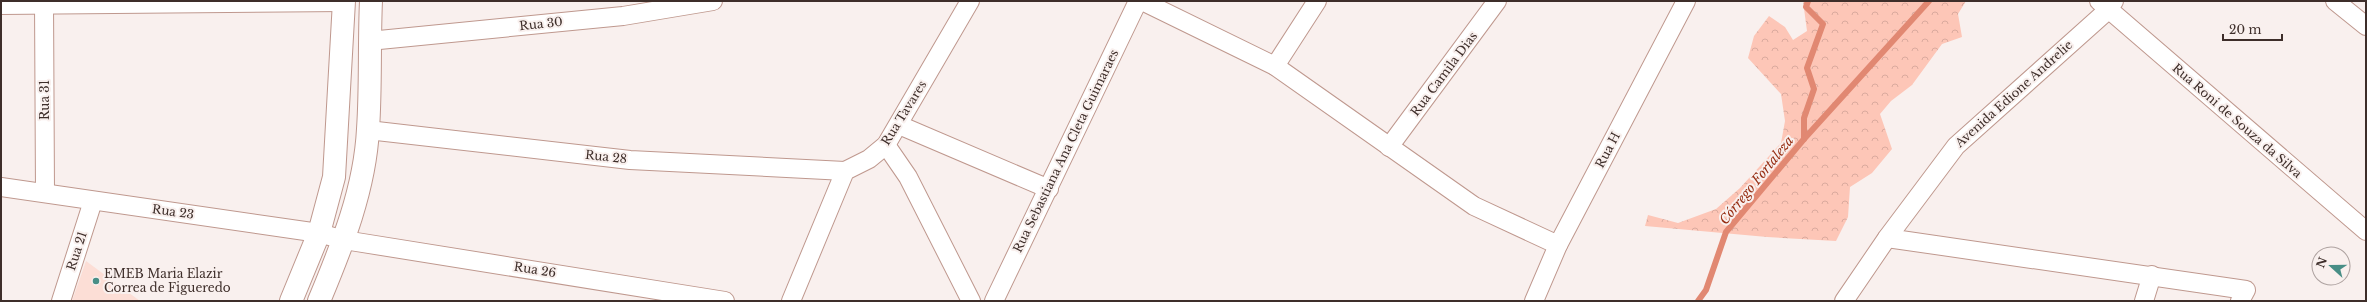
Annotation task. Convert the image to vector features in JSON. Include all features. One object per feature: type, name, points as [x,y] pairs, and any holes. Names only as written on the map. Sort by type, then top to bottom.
[{"type":"street","points":[[320,301],[344,240],[361,181],[368,130],[371,1]]},
{"type":"street","name":"Rua 30","points":[[369,41],[623,16],[713,1]]},
{"type":"street","name":"Rua Tavares","points":[[846,170],[869,159],[886,145],[970,1]]},
{"type":"street","name":"Rua Sebastiana Ana Cleta Guimaraes","points":[[994,301],[1049,190],[1138,1]]},
{"type":"street","points":[[1142,1],[1275,66],[1474,206],[1558,245]]},
{"type":"street","points":[[1275,66],[1317,1]]},
{"type":"street","name":"Rua Camila Dias","points":[[1389,147],[1497,1]]},
{"type":"street","name":"Rua H","points":[[1534,301],[1558,245],[1686,1]]},
{"type":"street","points":[[2335,1],[2366,26]]},
{"type":"street","points":[[1,5],[344,2],[334,177],[319,233],[291,301]]},
{"type":"street","name":"Rua 31","points":[[44,4],[45,193]]},
{"type":"street","name":"Rua Roni de Souza da Silva","points":[[2107,4],[2366,231]]},
{"type":"street","name":"Avenida Edione Andrelie","points":[[1844,301],[1887,238],[1956,146],[2107,4]]},
{"type":"street","points":[[899,125],[1049,190]]},
{"type":"street","name":"Rua 28","points":[[368,130],[630,160],[846,170]]},
{"type":"street","points":[[886,145],[908,177],[971,301]]},
{"type":"street","points":[[791,301],[846,170]]},
{"type":"street","name":"Rua 23","points":[[1,187],[319,233],[344,240]]},
{"type":"street","name":"Rua 21","points":[[61,301],[93,201]]},
{"type":"street","points":[[1887,238],[2152,275],[2246,290],[2240,301]]},
{"type":"street","name":"Rua 26","points":[[344,240],[725,301]]},
{"type":"street","points":[[2144,301],[2152,275]]},
{"type":"shaded area","name":"EMEB Maria Elazir Correa de Figueredo","points":[[86,261],[140,301],[72,301]]},
{"type":"green space","points":[[1803,1],[1966,1],[1958,14],[1962,37],[1942,44],[1912,85],[1891,101],[1880,114],[1892,149],[1872,173],[1850,187],[1848,217],[1836,241],[1767,237],[1645,226],[1648,215],[1678,223],[1716,209],[1740,188],[1781,143],[1785,121],[1781,94],[1748,58],[1754,36],[1769,16],[1785,27],[1793,40],[1807,31]]},
{"type":"waterway","name":"Córrego Fortaleza","points":[[1804,139],[1804,118],[1814,89],[1807,68],[1823,24],[1806,7],[1808,1]]},
{"type":"waterway","name":"Córrego Fortaleza","points":[[1698,301],[1706,290],[1726,232],[1804,139],[1929,1]]},
{"type":"place","name":"EMEB Maria Elazir Correa de Figueredo","points":[[96,281]]}]
